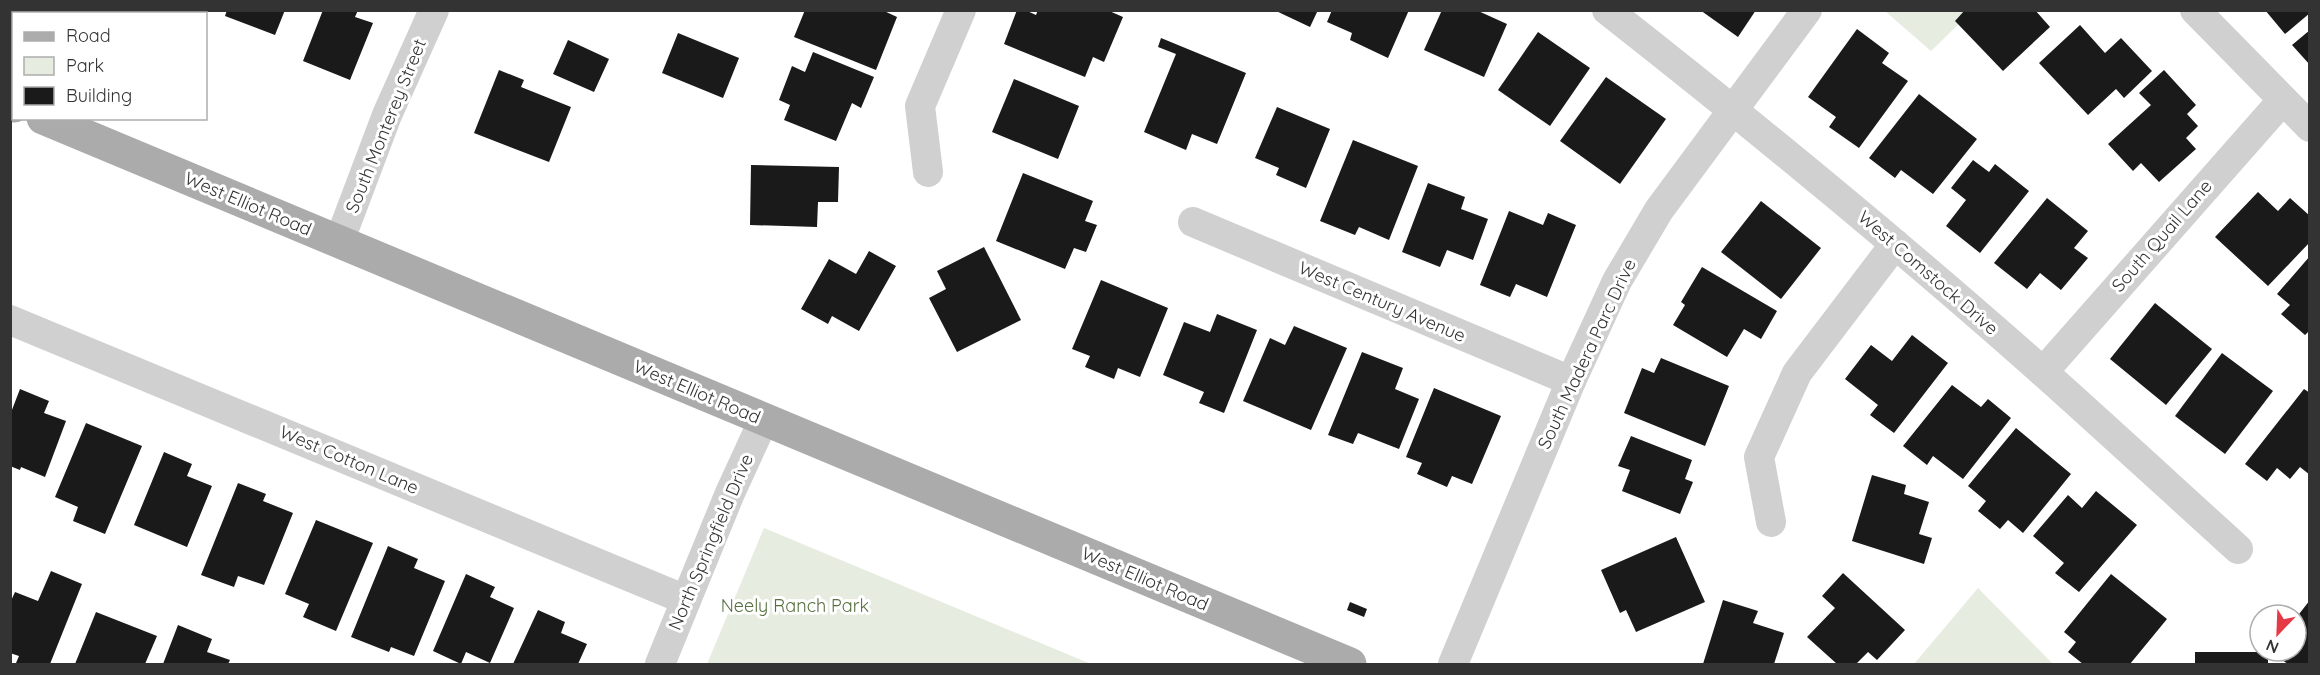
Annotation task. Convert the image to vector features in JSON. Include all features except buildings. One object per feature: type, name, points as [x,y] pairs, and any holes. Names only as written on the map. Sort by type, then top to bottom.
[{"type":"main road","name":"West Elliot Road","points":[[48,120],[1350,664]]},
{"type":"street","name":"South Monterey Street","points":[[339,242],[387,115],[434,10]]},
{"type":"street","points":[[928,172],[920,106],[961,10]]},
{"type":"street","name":"West Comstock Drive","points":[[1607,10],[1734,110],[1894,244],[2043,372],[2238,549]]},
{"type":"street","name":"South Madera Parc Drive","points":[[1454,664],[1571,381],[1617,281],[1659,210],[1807,10]]},
{"type":"street","points":[[2195,10],[2310,127]]},
{"type":"street","name":"South Quail Lane","points":[[2043,372],[2282,101]]},
{"type":"street","name":"West Century Avenue","points":[[1192,222],[1571,381]]},
{"type":"street","points":[[1771,522],[1759,457],[1782,405],[1797,373],[1894,244]]},
{"type":"street","name":"West Cotton Lane","points":[[10,320],[686,600]]},
{"type":"street","name":"North Springfield Drive","points":[[660,664],[764,420]]},
{"type":"green space","points":[[1885,11],[1972,11],[1931,51]]},
{"type":"green space","name":"Neely Ranch Park","points":[[764,528],[1091,664],[707,664]]},
{"type":"green space","points":[[1978,588],[2053,664],[1914,664]]}]
